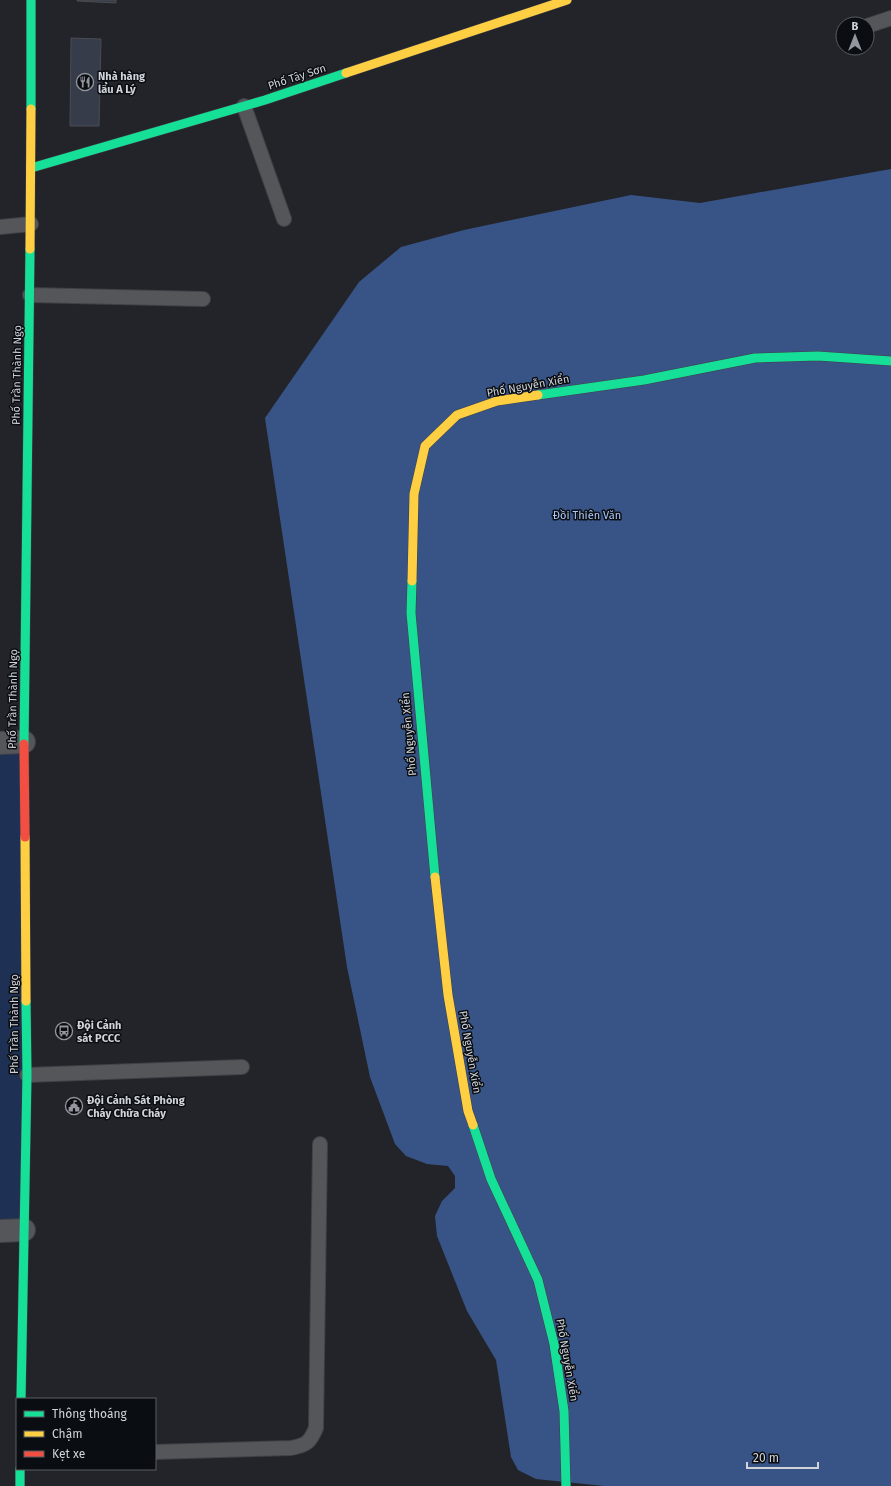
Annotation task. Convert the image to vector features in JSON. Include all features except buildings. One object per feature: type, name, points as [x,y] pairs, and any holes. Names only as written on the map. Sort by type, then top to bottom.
[{"type":"street","name":"Phố Trần Thành Ngọ","points":[[21,1398],[27,1075],[24,742],[31,224],[31,0]]},
{"type":"street","name":"Phố Tây Sơn","points":[[31,168],[244,106],[567,0]]},
{"type":"street","name":"Phố Nguyễn Xiển","points":[[566,1486],[564,1411],[554,1344],[538,1280],[492,1179],[468,1111],[448,995],[431,841],[410,613],[414,494],[425,446],[457,415],[497,401],[644,380],[755,358],[818,356],[891,361]]},
{"type":"street","points":[[0,743],[24,742]]},
{"type":"street","points":[[0,1231],[24,1230]]},
{"type":"street","points":[[20,1470],[20,1486]]},
{"type":"lane","points":[[875,23],[891,18]]},
{"type":"lane","points":[[244,106],[284,219]]},
{"type":"lane","points":[[0,227],[31,224]]},
{"type":"lane","points":[[30,295],[203,299]]},
{"type":"lane","points":[[27,1075],[242,1067]]},
{"type":"lane","points":[[156,1452],[291,1448],[303,1446],[311,1440],[316,1428],[320,1144]]},
{"type":"shaded area","points":[[24,742],[24,1230],[0,1231],[0,743]]},
{"type":"green space","name":"Đồi Thiên Văn","points":[[891,169],[891,1486],[604,1486],[536,1479],[518,1470],[511,1457],[496,1360],[467,1311],[437,1236],[435,1216],[442,1201],[455,1188],[455,1176],[448,1166],[427,1164],[406,1156],[395,1144],[370,1077],[347,967],[265,418],[359,282],[401,247],[464,230],[631,195],[700,203]]},
{"type":"traffic: fast","points":[[31,0],[31,109]]},
{"type":"traffic: fast","points":[[31,168],[265,100],[346,73]]},
{"type":"traffic: fast","points":[[24,744],[30,249]]},
{"type":"traffic: fast","points":[[538,395],[644,380],[755,358],[818,356],[891,361]]},
{"type":"traffic: fast","points":[[412,581],[411,613],[435,877]]},
{"type":"traffic: fast","points":[[21,1398],[27,1075],[26,1001]]},
{"type":"traffic: fast","points":[[473,1125],[491,1179],[538,1280],[554,1344],[564,1411],[566,1486]]},
{"type":"traffic: fast","points":[[20,1470],[20,1486]]},
{"type":"traffic: slow","points":[[346,73],[567,0]]},
{"type":"traffic: slow","points":[[30,249],[31,109]]},
{"type":"traffic: slow","points":[[412,581],[414,494],[425,446],[457,415],[497,401],[538,395]]},
{"type":"traffic: slow","points":[[25,837],[26,1001]]},
{"type":"traffic: slow","points":[[435,877],[448,995],[468,1111],[473,1125]]},
{"type":"traffic: jam","points":[[24,744],[25,837]]},
{"type":"place","name":"Nhà hàng lẩu A Lý","points":[[85,82]]},
{"type":"place","name":"Đội Cảnh sát PCCC","points":[[64,1031]]},
{"type":"place","name":"Đội Cảnh Sát Phòng Cháy Chữa Cháy","points":[[74,1106]]}]
